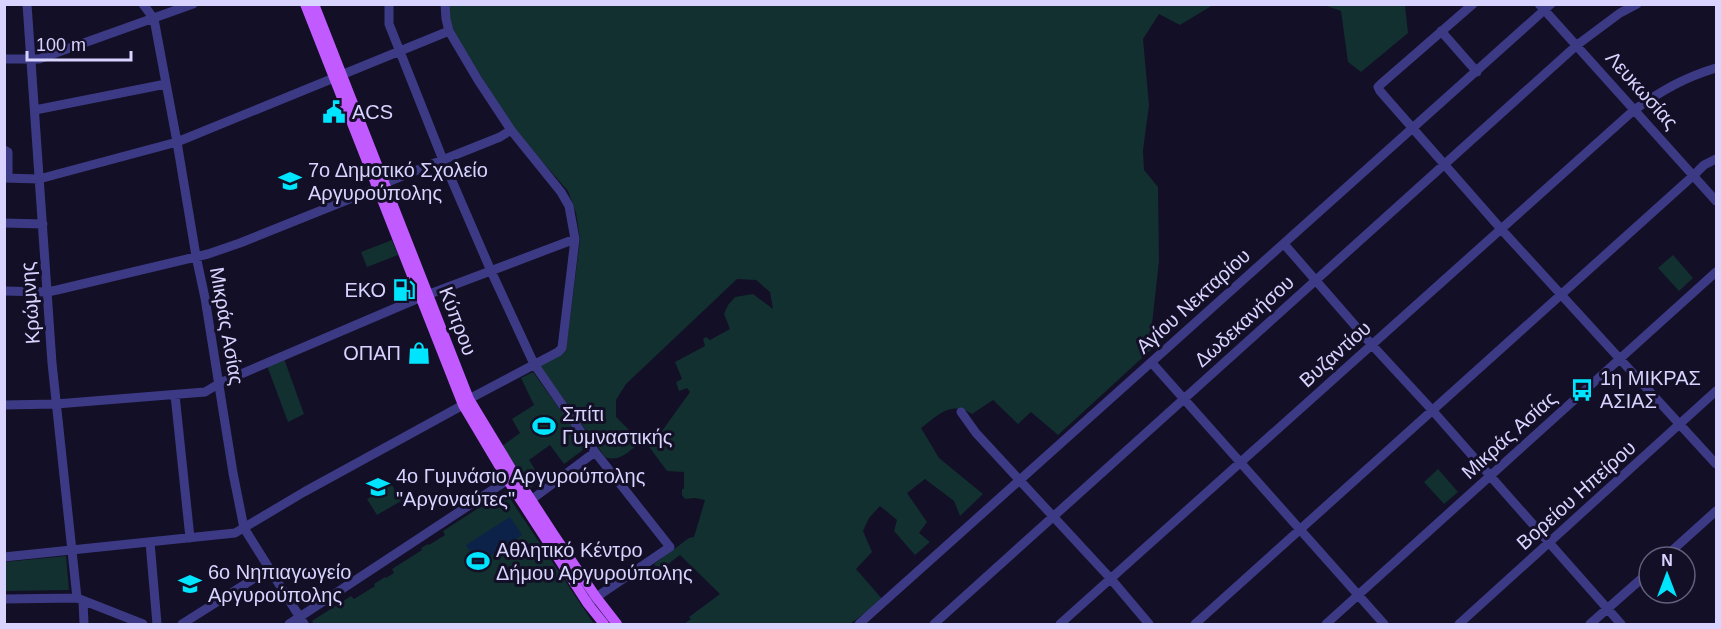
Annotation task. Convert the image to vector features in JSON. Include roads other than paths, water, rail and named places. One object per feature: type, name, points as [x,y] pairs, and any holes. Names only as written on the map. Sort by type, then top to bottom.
[{"type":"main road","name":"Κύπρου","points":[[312,5],[466,402],[511,477],[592,600],[617,624]]},
{"type":"main road","name":"Κύπρου","points":[[511,477],[531,500],[592,600],[604,624]]},
{"type":"street","name":"Κρώμνης","points":[[27,4],[56,405],[71,550],[84,624]]},
{"type":"street","points":[[143,4],[154,19]]},
{"type":"street","points":[[4,59],[39,59],[193,4]]},
{"type":"street","points":[[389,4],[389,24],[443,160],[490,271],[534,364],[595,452],[670,547],[592,600]]},
{"type":"street","points":[[4,557],[235,533],[562,348],[576,239],[571,213],[565,198],[511,130],[449,31],[445,4]]},
{"type":"street","points":[[1473,4],[1378,87],[1380,91],[1501,229],[1716,464]]},
{"type":"street","name":"Δωδεκανήσου","points":[[934,624],[1577,45],[1620,13],[1637,4]]},
{"type":"street","name":"Λευκωσίας","points":[[1545,6],[1716,201]]},
{"type":"street","name":"Αγίου Νεκταρίου","points":[[859,624],[1477,72],[1545,6]]},
{"type":"street","name":"Μικράς Ασίας","points":[[154,19],[205,295],[244,528],[302,621]]},
{"type":"street","points":[[4,150],[8,152],[6,178],[39,179],[177,142],[449,31]]},
{"type":"street","points":[[1441,31],[1477,72]]},
{"type":"street","name":"Βυζαντίου","points":[[1060,624],[1634,110],[1665,88],[1693,75],[1716,68]]},
{"type":"street","points":[[35,110],[166,84]]},
{"type":"street","points":[[4,291],[47,292],[208,254],[381,186],[500,137],[511,130]]},
{"type":"street","points":[[1194,624],[1704,165],[1716,159]]},
{"type":"street","points":[[4,223],[43,224]]},
{"type":"street","points":[[4,405],[56,405],[205,392],[220,383],[424,296],[576,239]]},
{"type":"street","points":[[1284,244],[1621,624]]},
{"type":"street","name":"Μικράς Ασίας","points":[[1326,624],[1716,272]]},
{"type":"street","points":[[1152,363],[1384,624]]},
{"type":"street","name":"Βορείου Ηπείρου","points":[[1459,624],[1716,391]]},
{"type":"street","points":[[175,395],[190,538]]},
{"type":"street","points":[[961,412],[976,433],[1111,579],[1149,624]]},
{"type":"street","points":[[531,500],[595,452]]},
{"type":"street","points":[[289,624],[302,621],[511,477]]},
{"type":"street","points":[[1678,545],[1716,511]]},
{"type":"street","points":[[150,542],[158,624]]},
{"type":"street","points":[[182,624],[269,569]]},
{"type":"street","points":[[1590,624],[1637,583]]},
{"type":"street","points":[[4,599],[80,599],[143,624]]},
{"type":"water","points":[[510,517],[522,535],[478,564],[466,545]]},
{"type":"place","name":"ACS","points":[[334,112]]},
{"type":"place","name":"7ο Δημοτικό Σχολείο Αργυρούπολης","points":[[290,181]]},
{"type":"place","name":"ΕΚΟ","points":[[404,290]]},
{"type":"place","name":"ΟΠΑΠ","points":[[419,353]]},
{"type":"place","name":"1η ΜΙΚΡΑΣ ΑΣΙΑΣ","points":[[1582,390]]},
{"type":"place","name":"Σπίτι Γυμναστικής","points":[[544,426]]},
{"type":"place","name":"4ο Γυμνάσιο Αργυρούπολης \"Αργοναύτες\"","points":[[378,487]]},
{"type":"place","name":"Αθλητικό Κέντρο Δήμου Αργυρούπολης","points":[[478,561]]},
{"type":"place","name":"6ο Νηπιαγωγείο Αργυρούπολης","points":[[190,584]]}]
